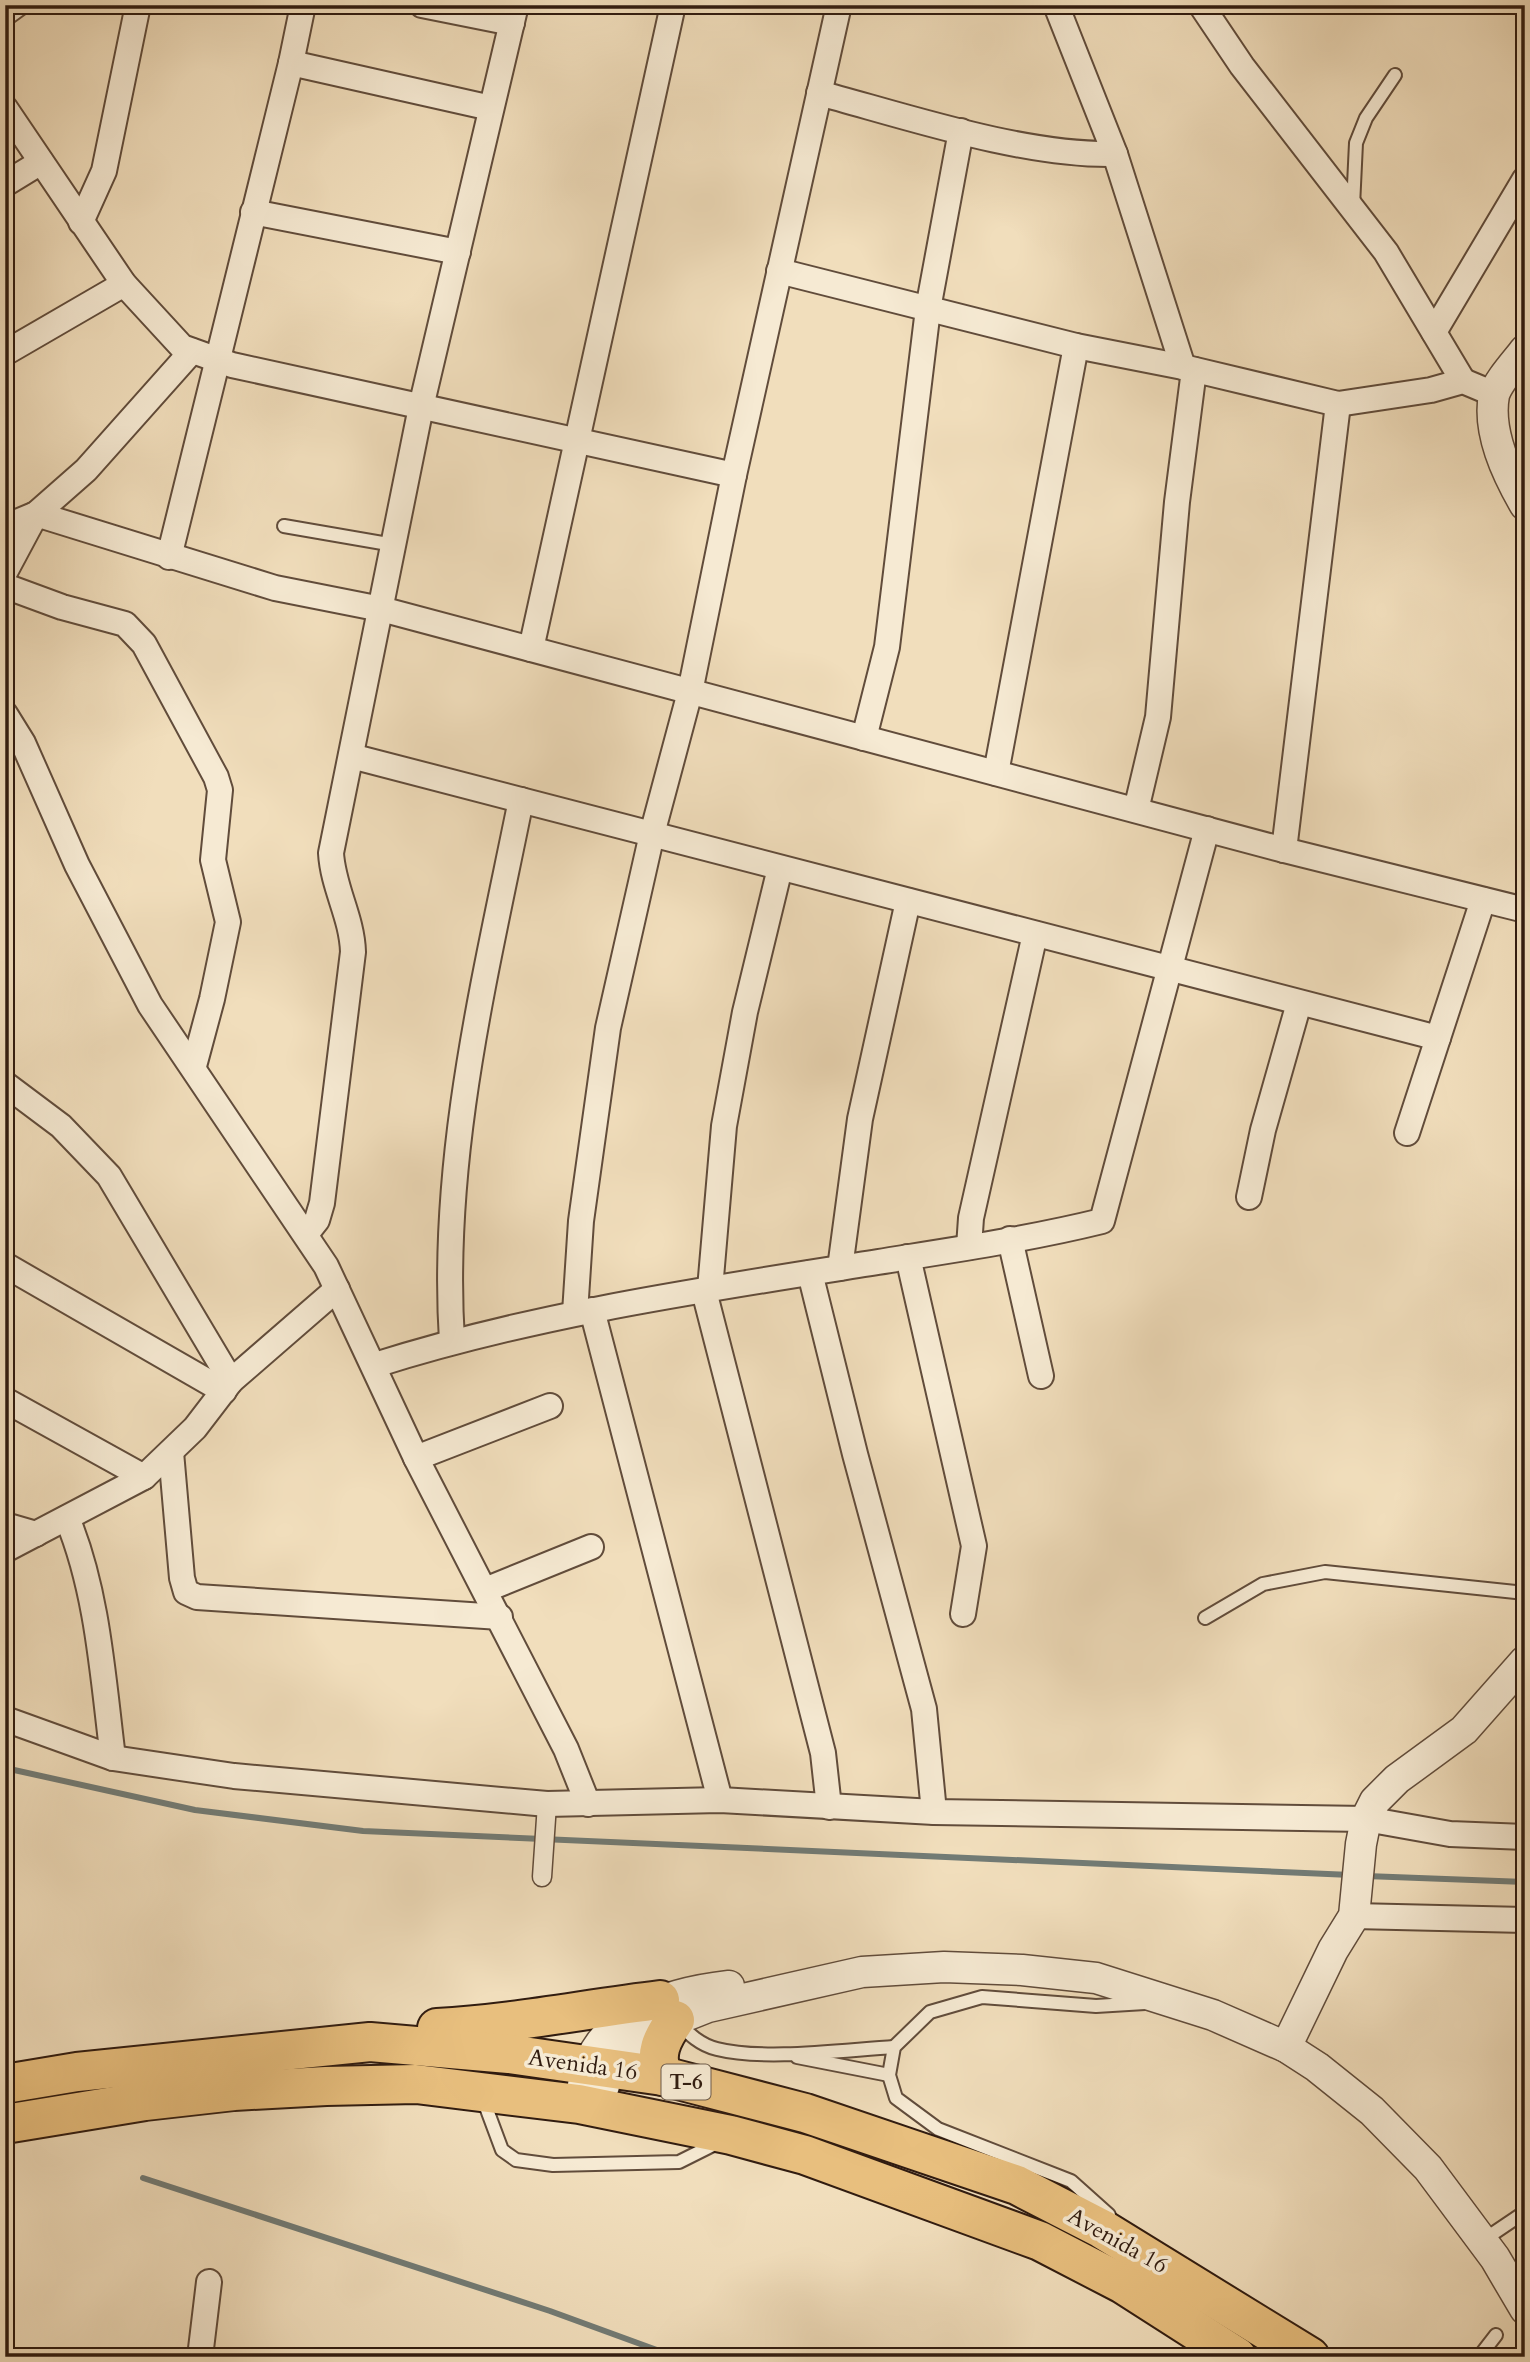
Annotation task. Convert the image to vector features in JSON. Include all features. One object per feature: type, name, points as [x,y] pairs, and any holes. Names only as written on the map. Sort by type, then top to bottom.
[{"type":"highway","name":"T-6","points":[[370,2042],[409,2029],[503,2024],[567,2011],[667,2010]]},
{"type":"highway","points":[[663,2076],[659,2068],[667,2010]]},
{"type":"highway","name":"Avenida 16","points":[[5,2084],[77,2072],[370,2042],[597,2065],[663,2076],[805,2113],[1017,2185],[1164,2265],[1310,2357]]},
{"type":"highway","name":"Avenida 16","points":[[5,2124],[234,2091],[416,2084],[590,2107],[731,2134],[805,2155],[1040,2241],[1123,2284],[1237,2357]]},
{"type":"street","points":[[5,13],[16,5]]},
{"type":"street","points":[[81,222],[104,171],[138,5]]},
{"type":"street","points":[[169,557],[303,5]]},
{"type":"street","points":[[306,1234],[317,1220],[322,1203],[353,952],[353,932],[332,873],[331,853],[421,407],[514,14],[422,5]]},
{"type":"street","points":[[531,649],[673,5]]},
{"type":"street","points":[[719,1800],[584,1311],[581,1221],[608,1028],[652,834],[690,692],[734,475],[839,5]]},
{"type":"street","points":[[1056,5],[1115,155],[1189,369],[1158,717],[1136,810]]},
{"type":"street","points":[[1201,5],[1242,66],[1385,252],[1463,381],[1494,394]]},
{"type":"street","points":[[291,63],[491,108]]},
{"type":"street","points":[[819,93],[961,131],[1081,155],[1115,155]]},
{"type":"street","points":[[5,108],[124,284],[181,347],[218,360],[421,407],[734,475]]},
{"type":"street","points":[[864,738],[887,647],[928,309],[961,131]]},
{"type":"street","points":[[5,184],[41,162]]},
{"type":"street","points":[[1434,332],[1525,179]]},
{"type":"street","points":[[253,212],[458,252]]},
{"type":"street","points":[[779,271],[1076,346],[1338,404],[1431,390],[1463,381]]},
{"type":"street","points":[[5,353],[124,284]]},
{"type":"street","points":[[996,773],[1076,346]]},
{"type":"street","points":[[1525,350],[1494,394],[1499,453],[1508,478],[1525,505]]},
{"type":"street","points":[[5,527],[36,514],[86,470],[192,351]]},
{"type":"street","points":[[1284,850],[1338,404]]},
{"type":"street","points":[[36,514],[275,588],[381,609],[1284,850],[1525,910]]},
{"type":"street","points":[[5,572],[36,514]]},
{"type":"street","points":[[5,586],[62,607],[125,624],[144,645],[216,777],[220,790],[213,860],[228,922],[212,999],[194,1066]]},
{"type":"street","points":[[5,713],[23,743],[77,865],[150,1005],[306,1234],[337,1289],[375,1365],[416,1458],[566,1749],[588,1804]]},
{"type":"street","points":[[351,756],[1438,1038]]},
{"type":"street","points":[[452,1341],[449,1292],[456,1154],[478,1011],[521,800]]},
{"type":"street","points":[[375,1365],[452,1341],[584,1311],[969,1247],[1102,1221],[1207,829]]},
{"type":"street","points":[[780,868],[745,1012],[724,1126],[707,1290],[824,1753],[830,1807]]},
{"type":"street","points":[[1407,1133],[1483,900]]},
{"type":"street","points":[[840,1268],[860,1119],[908,901]]},
{"type":"street","points":[[969,1247],[971,1218],[1035,934]]},
{"type":"street","points":[[1249,1197],[1263,1130],[1299,1003]]},
{"type":"street","points":[[7,1089],[61,1126],[110,1176],[228,1386]]},
{"type":"street","points":[[1010,1239],[1041,1376]]},
{"type":"street","points":[[908,1257],[974,1546],[963,1614]]},
{"type":"street","points":[[5,1265],[228,1386]]},
{"type":"street","points":[[810,1273],[855,1454],[924,1709],[934,1812]]},
{"type":"street","points":[[5,1550],[144,1477],[195,1428],[228,1386],[337,1289]]},
{"type":"street","points":[[5,1400],[144,1477]]},
{"type":"street","points":[[416,1458],[550,1406]]},
{"type":"street","points":[[170,1452],[181,1578],[186,1592],[197,1597],[500,1617]]},
{"type":"street","points":[[67,1518],[78,1546],[99,1647],[113,1758]]},
{"type":"street","points":[[5,1525],[36,1534]]},
{"type":"street","points":[[485,1590],[591,1548]]},
{"type":"street","points":[[1286,2047],[1355,1908],[1363,1831],[1375,1801],[1397,1779],[1464,1730],[1524,1663]]},
{"type":"street","points":[[5,1719],[113,1758],[234,1776],[547,1804],[719,1800],[934,1812],[1525,1837]]},
{"type":"street","points":[[542,1877],[547,1804]]},
{"type":"street","points":[[1355,1908],[1525,1920]]},
{"type":"street","points":[[590,2107],[597,2065],[633,2040],[667,2010],[708,2007],[862,1972],[944,1967],[1022,1970],[1096,1978],[1213,2015],[1286,2047],[1371,2111],[1428,2168],[1482,2241],[1525,2309]]},
{"type":"street","points":[[200,2357],[209,2282]]},
{"type":"lane","points":[[1353,210],[1356,143],[1366,118],[1395,75]]},
{"type":"lane","points":[[284,526],[394,545]]},
{"type":"lane","points":[[1205,1618],[1262,1584],[1325,1572],[1525,1593]]},
{"type":"lane","points":[[1164,2265],[1071,2181],[938,2129],[896,2098],[890,2075],[894,2047],[930,2012],[982,1997],[1096,2006],[1167,2001]]},
{"type":"lane","points":[[667,2010],[699,2042],[718,2049],[779,2053],[894,2047]]},
{"type":"lane","points":[[779,2053],[890,2075]]},
{"type":"lane","points":[[479,2091],[502,2150],[516,2160],[553,2165],[679,2162],[731,2134]]},
{"type":"lane","points":[[1482,2241],[1525,2212]]},
{"type":"lane","points":[[1479,2357],[1496,2335]]},
{"type":"waterway","points":[[5,1768],[195,1810],[363,1831],[1351,1875]]},
{"type":"waterway","points":[[1366,1876],[1525,1882]]},
{"type":"waterway","points":[[143,2178],[550,2311],[676,2357]]}]
